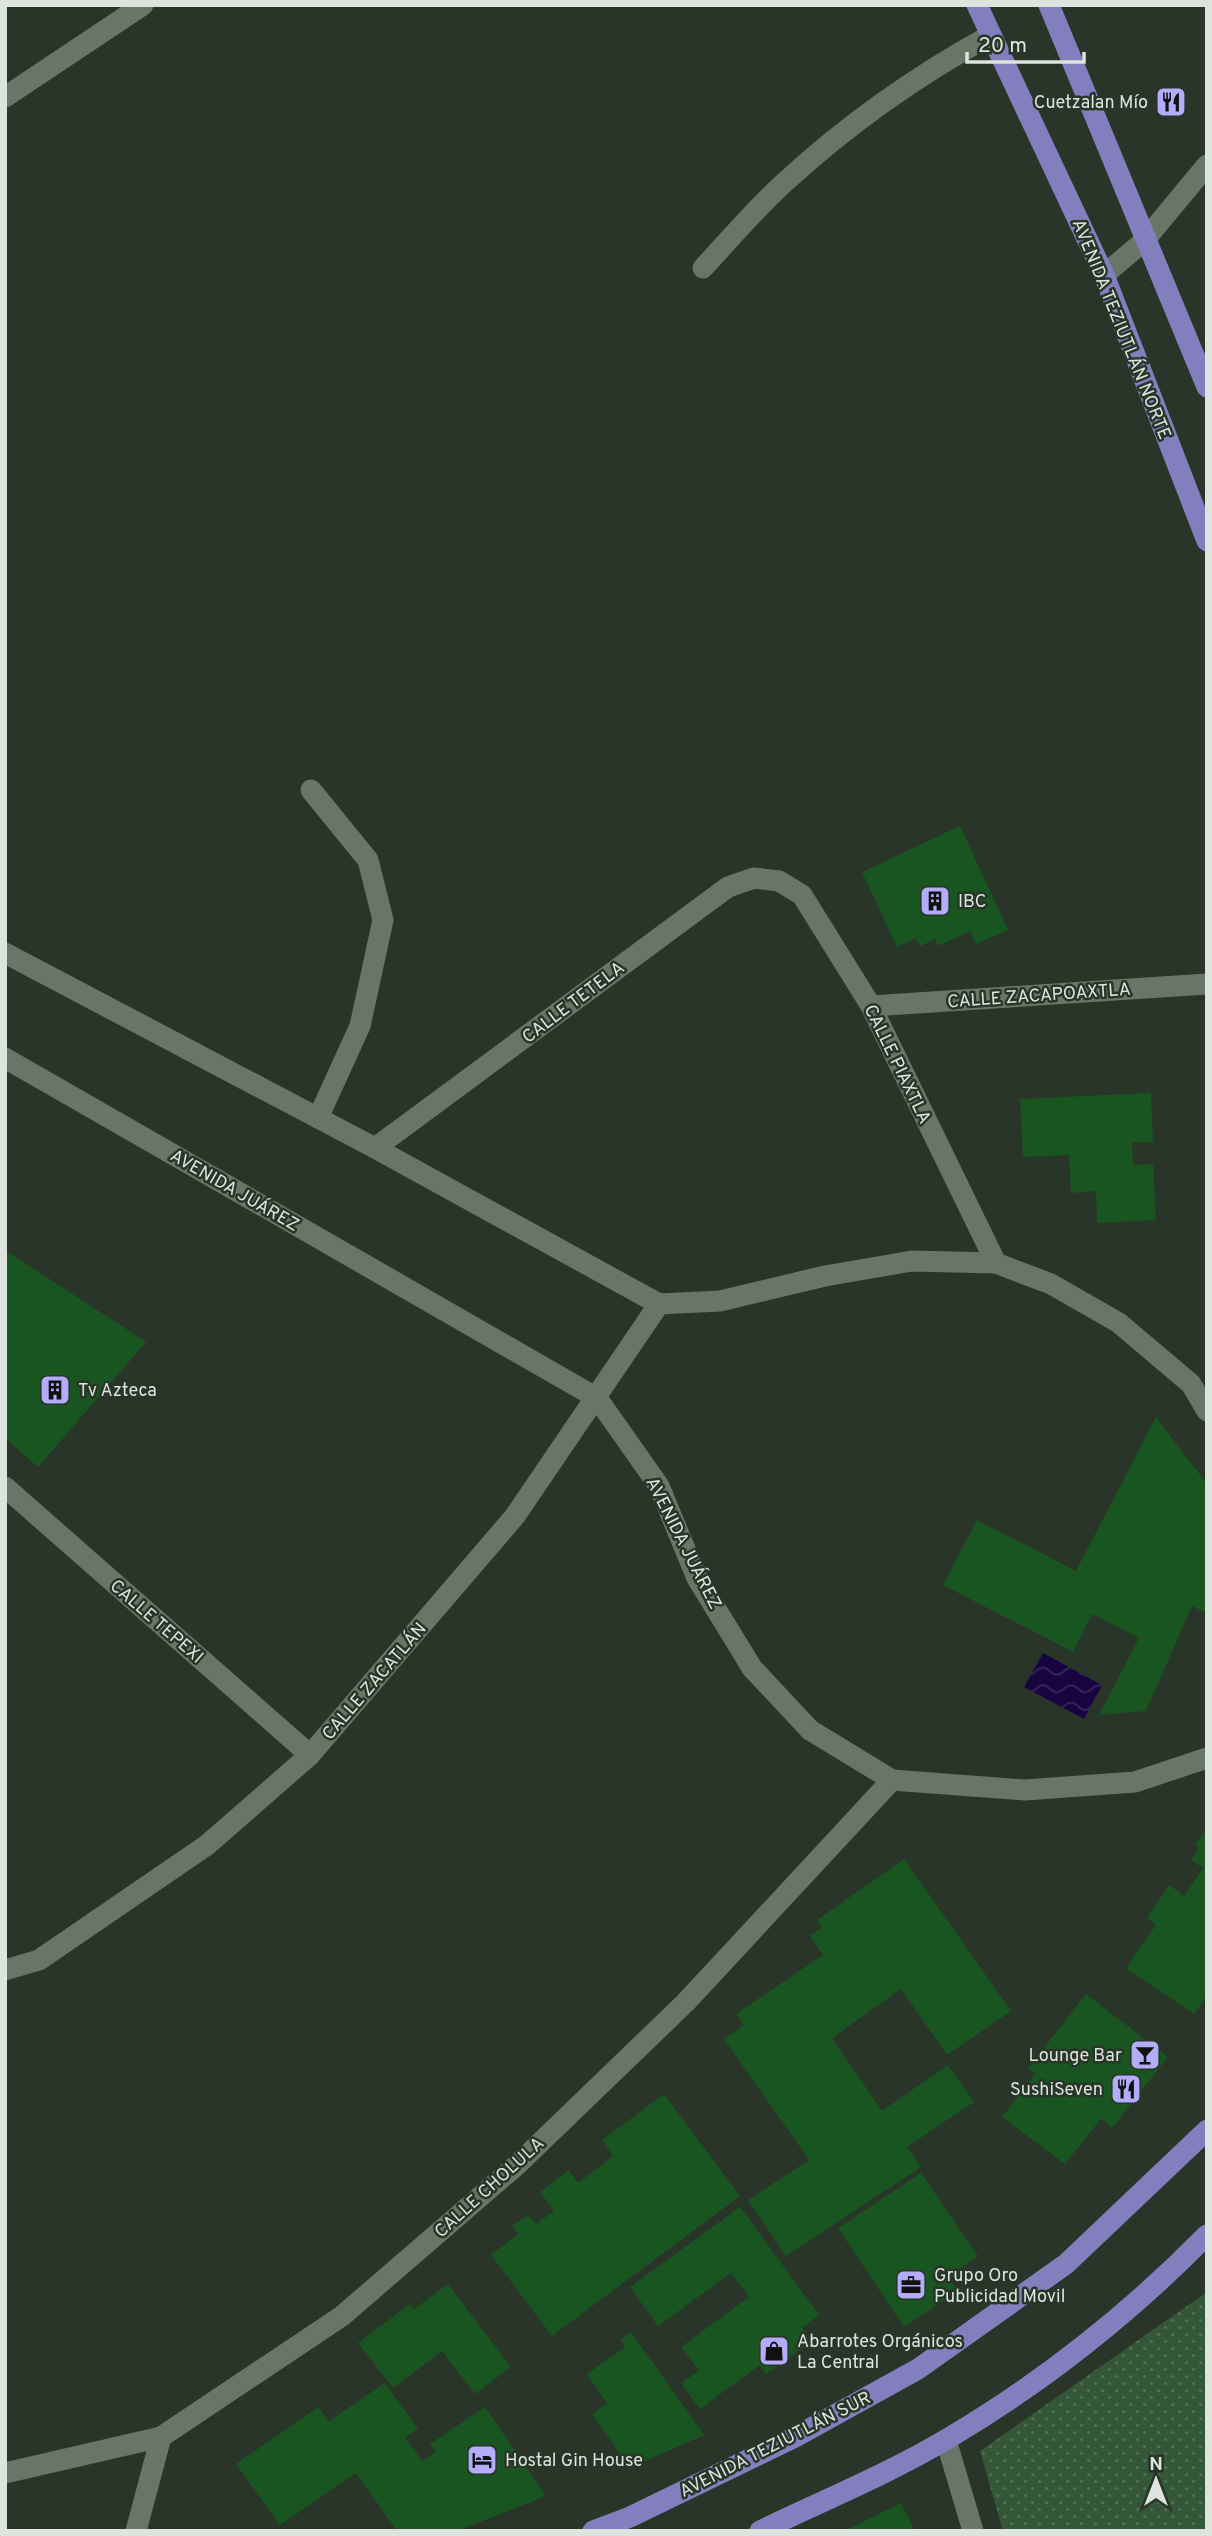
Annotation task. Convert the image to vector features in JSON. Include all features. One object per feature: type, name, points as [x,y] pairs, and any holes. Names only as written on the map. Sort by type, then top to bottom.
[{"type":"main road","name":"AVENIDA TEZIUTLÁN NORTE","points":[[977,5],[1104,275],[1207,541]]},
{"type":"main road","points":[[1049,5],[1144,241],[1207,387]]},
{"type":"main road","name":"AVENIDA TEZIUTLÁN SUR","points":[[593,2531],[795,2437],[919,2370],[1066,2264],[1206,2135]]},
{"type":"main road","points":[[760,2531],[946,2440],[1058,2366],[1158,2285],[1207,2235]]},
{"type":"street","points":[[5,97],[143,5]]},
{"type":"street","points":[[703,268],[782,184],[840,134],[935,66],[990,35]]},
{"type":"street","points":[[1104,275],[1144,241],[1207,165]]},
{"type":"street","points":[[312,790],[368,859],[383,920],[360,1026],[318,1118]]},
{"type":"street","name":"CALLE TETELA","points":[[376,1148],[728,887],[754,878],[779,881]]},
{"type":"street","name":"CALLE PIAXTLA","points":[[779,881],[802,895],[871,1006],[996,1263]]},
{"type":"street","points":[[5,953],[376,1148],[659,1304],[720,1301],[825,1276],[912,1261],[996,1263],[1051,1284],[1119,1323],[1191,1384],[1207,1411]]},
{"type":"street","name":"CALLE ZACAPOAXTLA","points":[[871,1006],[1207,984]]},
{"type":"street","name":"AVENIDA JUÁREZ","points":[[5,1058],[597,1398],[659,1486],[697,1578],[752,1668],[810,1730],[892,1780],[1039,1789],[1135,1782],[1207,1758]]},
{"type":"street","name":"CALLE ZACATLÁN","points":[[5,1970],[39,1961],[207,1846],[310,1755],[515,1516],[659,1304]]},
{"type":"street","name":"CALLE TEPEXI","points":[[5,1486],[310,1755]]},
{"type":"street","name":"CALLE CHOLULA","points":[[5,2473],[161,2437],[342,2316],[518,2164],[686,2002],[892,1780]]},
{"type":"street","points":[[136,2531],[161,2437]]},
{"type":"street","points":[[946,2440],[974,2531]]},
{"type":"green space","points":[[1207,2292],[1207,2531],[1003,2531],[980,2451]]},
{"type":"water","points":[[1043,1653],[1102,1685],[1084,1719],[1024,1687]]},
{"type":"building","name":"IBC","points":[[960,826],[1008,930],[976,944],[970,931],[938,946],[935,939],[920,946],[916,938],[897,947],[862,872]]},
{"type":"building","points":[[1151,1093],[1153,1142],[1132,1142],[1133,1165],[1153,1164],[1156,1220],[1097,1223],[1096,1191],[1071,1193],[1069,1155],[1023,1157],[1020,1099]]},
{"type":"building","name":"Tv Azteca","points":[[5,1250],[146,1342],[38,1467],[5,1438]]},
{"type":"building","points":[[1156,1417],[1207,1484],[1207,1607],[1204,1612],[1192,1606],[1146,1711],[1099,1715],[1139,1638],[1092,1614],[1073,1652],[943,1585],[977,1520],[1076,1571]]},
{"type":"building","points":[[1207,1829],[1207,1996],[1194,2014],[1126,1968],[1156,1925],[1147,1918],[1169,1885],[1184,1896],[1203,1868],[1191,1860],[1199,1849],[1195,1845]]},
{"type":"building","points":[[904,1859],[1011,2011],[947,2055],[901,1989],[832,2038],[882,2111],[948,2065],[974,2102],[907,2147],[921,2167],[786,2256],[748,2200],[809,2160],[724,2039],[744,2025],[736,2014],[823,1955],[810,1936],[822,1927],[817,1920]]},
{"type":"building","points":[[1086,1994],[1168,2057],[1112,2128],[1101,2119],[1065,2164],[1002,2117],[1035,2074],[1028,2068]]},
{"type":"building","points":[[664,2094],[740,2196],[552,2336],[491,2255],[518,2234],[512,2226],[528,2215],[536,2224],[554,2211],[540,2192],[569,2170],[578,2183],[613,2156],[602,2140]]},
{"type":"building","points":[[921,2173],[978,2256],[948,2277],[958,2291],[904,2327],[838,2228]]},
{"type":"building","points":[[740,2207],[819,2315],[802,2328],[812,2341],[766,2374],[760,2365],[700,2409],[681,2383],[699,2371],[681,2347],[749,2297],[731,2273],[658,2326],[630,2287]]},
{"type":"building","points":[[448,2284],[511,2367],[475,2394],[442,2351],[393,2388],[358,2343],[410,2304],[414,2309]]},
{"type":"building","points":[[631,2332],[704,2435],[630,2468],[592,2414],[607,2403],[587,2374],[625,2347],[621,2340]]},
{"type":"building","points":[[385,2383],[418,2429],[405,2437],[422,2461],[436,2452],[430,2444],[485,2407],[546,2496],[457,2531],[397,2531],[356,2473],[280,2525],[236,2464],[318,2407],[329,2421]]},
{"type":"building","points":[[901,2503],[915,2531],[844,2531]]},
{"type":"place","name":"Cuetzalan Mío","points":[[1171,102]]},
{"type":"place","name":"IBC","points":[[935,901]]},
{"type":"place","name":"Tv Azteca","points":[[55,1390]]},
{"type":"place","name":"Lounge Bar","points":[[1145,2055]]},
{"type":"place","name":"SushiSeven","points":[[1126,2089]]},
{"type":"place","name":"Grupo Oro Publicidad Movil","points":[[911,2285]]},
{"type":"place","name":"Abarrotes Orgánicos La Central","points":[[774,2351]]},
{"type":"place","name":"Hostal Gin House","points":[[482,2460]]}]
